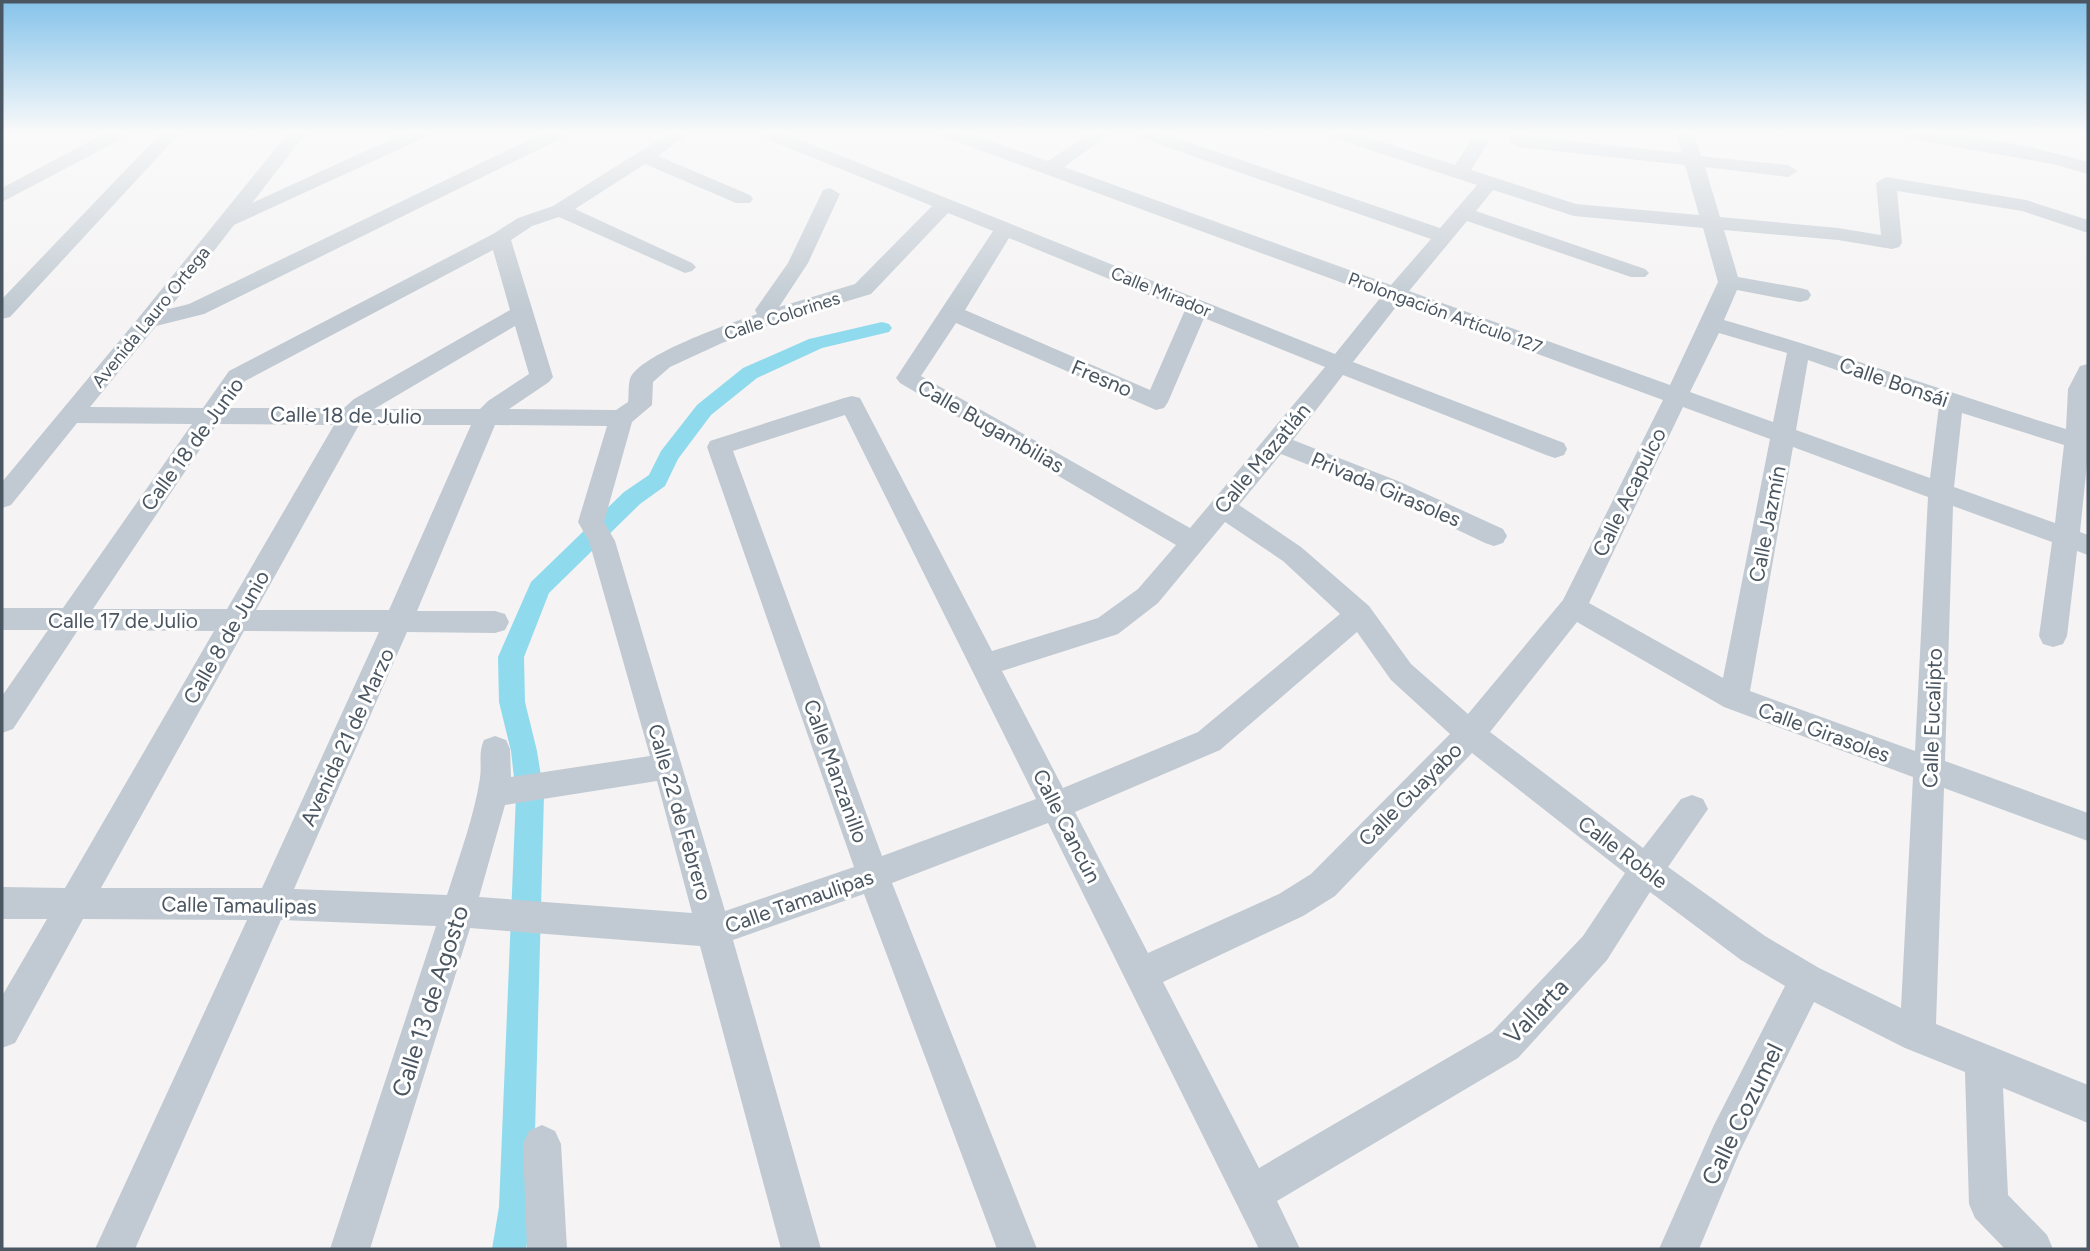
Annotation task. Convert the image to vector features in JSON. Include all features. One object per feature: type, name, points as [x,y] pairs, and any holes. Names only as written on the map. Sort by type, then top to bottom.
[{"type":"street","points":[[2,312],[116,191]]},
{"type":"street","name":"Avenida Lauro Ortega","points":[[2,499],[251,191]]},
{"type":"street","points":[[226,223],[294,191]]},
{"type":"street","points":[[148,321],[196,309],[437,191]]},
{"type":"street","points":[[560,210],[590,191]]},
{"type":"street","points":[[725,191],[743,199]]},
{"type":"street","name":"Calle Mirador","points":[[917,191],[1340,365],[1555,449]]},
{"type":"street","name":"Prolongación Artículo 127","points":[[1110,191],[2076,541]]},
{"type":"street","points":[[1315,191],[1445,237]]},
{"type":"street","name":"Calle Mazatlán","points":[[985,665],[1108,626],[1148,596],[1482,191]]},
{"type":"street","points":[[1519,191],[1574,209],[1838,234],[1892,243],[1887,191]]},
{"type":"street","points":[[1704,191],[1728,282],[1800,295]]},
{"type":"street","points":[[1937,191],[2026,206],[2088,227]]},
{"type":"street","points":[[769,317],[765,310],[798,263],[830,194]]},
{"type":"street","name":"Calle Colorines","points":[[621,418],[640,405],[642,380],[650,370],[714,338],[769,317],[863,289],[946,203]]},
{"type":"street","points":[[560,210],[685,267]]},
{"type":"street","name":"Calle 18 de Junio","points":[[2,720],[237,376],[500,238],[525,222],[560,210]]},
{"type":"street","points":[[1464,213],[1638,273]]},
{"type":"street","name":"Calle Bugambilias","points":[[1005,228],[908,378],[1193,542]]},
{"type":"street","name":"Avenida 21 de Marzo","points":[[115,1249],[269,904],[400,623],[487,417],[496,407],[541,377],[500,238]]},
{"type":"street","name":"Calle Acapulco","points":[[1470,734],[1573,607],[1712,324],[1728,282]]},
{"type":"street","name":"Fresno","points":[[952,313],[1156,402],[1198,306]]},
{"type":"street","name":"Calle 8 de Junio","points":[[2,1030],[352,415],[362,405],[521,313]]},
{"type":"street","name":"Calle Bonsái","points":[[1712,324],[1799,349],[1951,402],[2083,442]]},
{"type":"street","name":"Calle Jazmín","points":[[1734,698],[1799,349]]},
{"type":"street","points":[[2053,636],[2076,541],[2083,442],[2076,403],[2079,385],[2088,371]]},
{"type":"street","name":"Calle Eucalipto","points":[[1917,1035],[1931,772],[1941,490],[1951,402]]},
{"type":"street","name":"Calle Manzanillo","points":[[852,404],[719,447],[873,876],[1017,1249]]},
{"type":"street","name":"Calle Cancún","points":[[852,404],[1280,1249]]},
{"type":"street","name":"Calle 18 de Julio","points":[[71,415],[621,418]]},
{"type":"street","name":"Calle 22 de Febrero","points":[[621,418],[596,532],[668,766],[801,1249]]},
{"type":"street","name":"Privada Girasoles","points":[[1277,443],[1389,487],[1494,536]]},
{"type":"street","name":"Calle Roble","points":[[1222,506],[1292,554],[1359,614],[1401,672],[1470,734],[1646,870],[1753,948],[1807,980],[1917,1035],[2088,1104]]},
{"type":"street","name":"Calle Girasoles","points":[[1573,607],[1734,698],[2088,827]]},
{"type":"street","name":"Calle Tamaulipas","points":[[2,903],[269,904],[460,911],[714,931],[873,876],[1057,805],[1209,741],[1359,614]]},
{"type":"street","name":"Calle 17 de Julio","points":[[2,619],[495,622]]},
{"type":"street","name":"Calle Guayabo","points":[[1142,974],[1291,905],[1323,885],[1470,734]]},
{"type":"street","name":"Calle 13 de Agosto","points":[[350,1249],[460,911],[494,793],[495,749]]},
{"type":"street","points":[[494,793],[668,766]]},
{"type":"street","name":"Vallarta","points":[[1252,1194],[1505,1045],[1595,948],[1646,870],[1692,809]]},
{"type":"street","name":"Calle Cozumel","points":[[1679,1249],[1727,1138],[1807,980]]},
{"type":"street","points":[[1983,1063],[1989,1204],[2033,1249]]},
{"type":"street","points":[[542,1144],[547,1249]]},
{"type":"waterway","points":[[509,1249],[516,1207],[530,795],[524,751],[512,702],[511,657],[526,617],[539,588],[632,498],[657,480],[669,456],[704,410],[750,373],[816,343],[882,328]]}]
